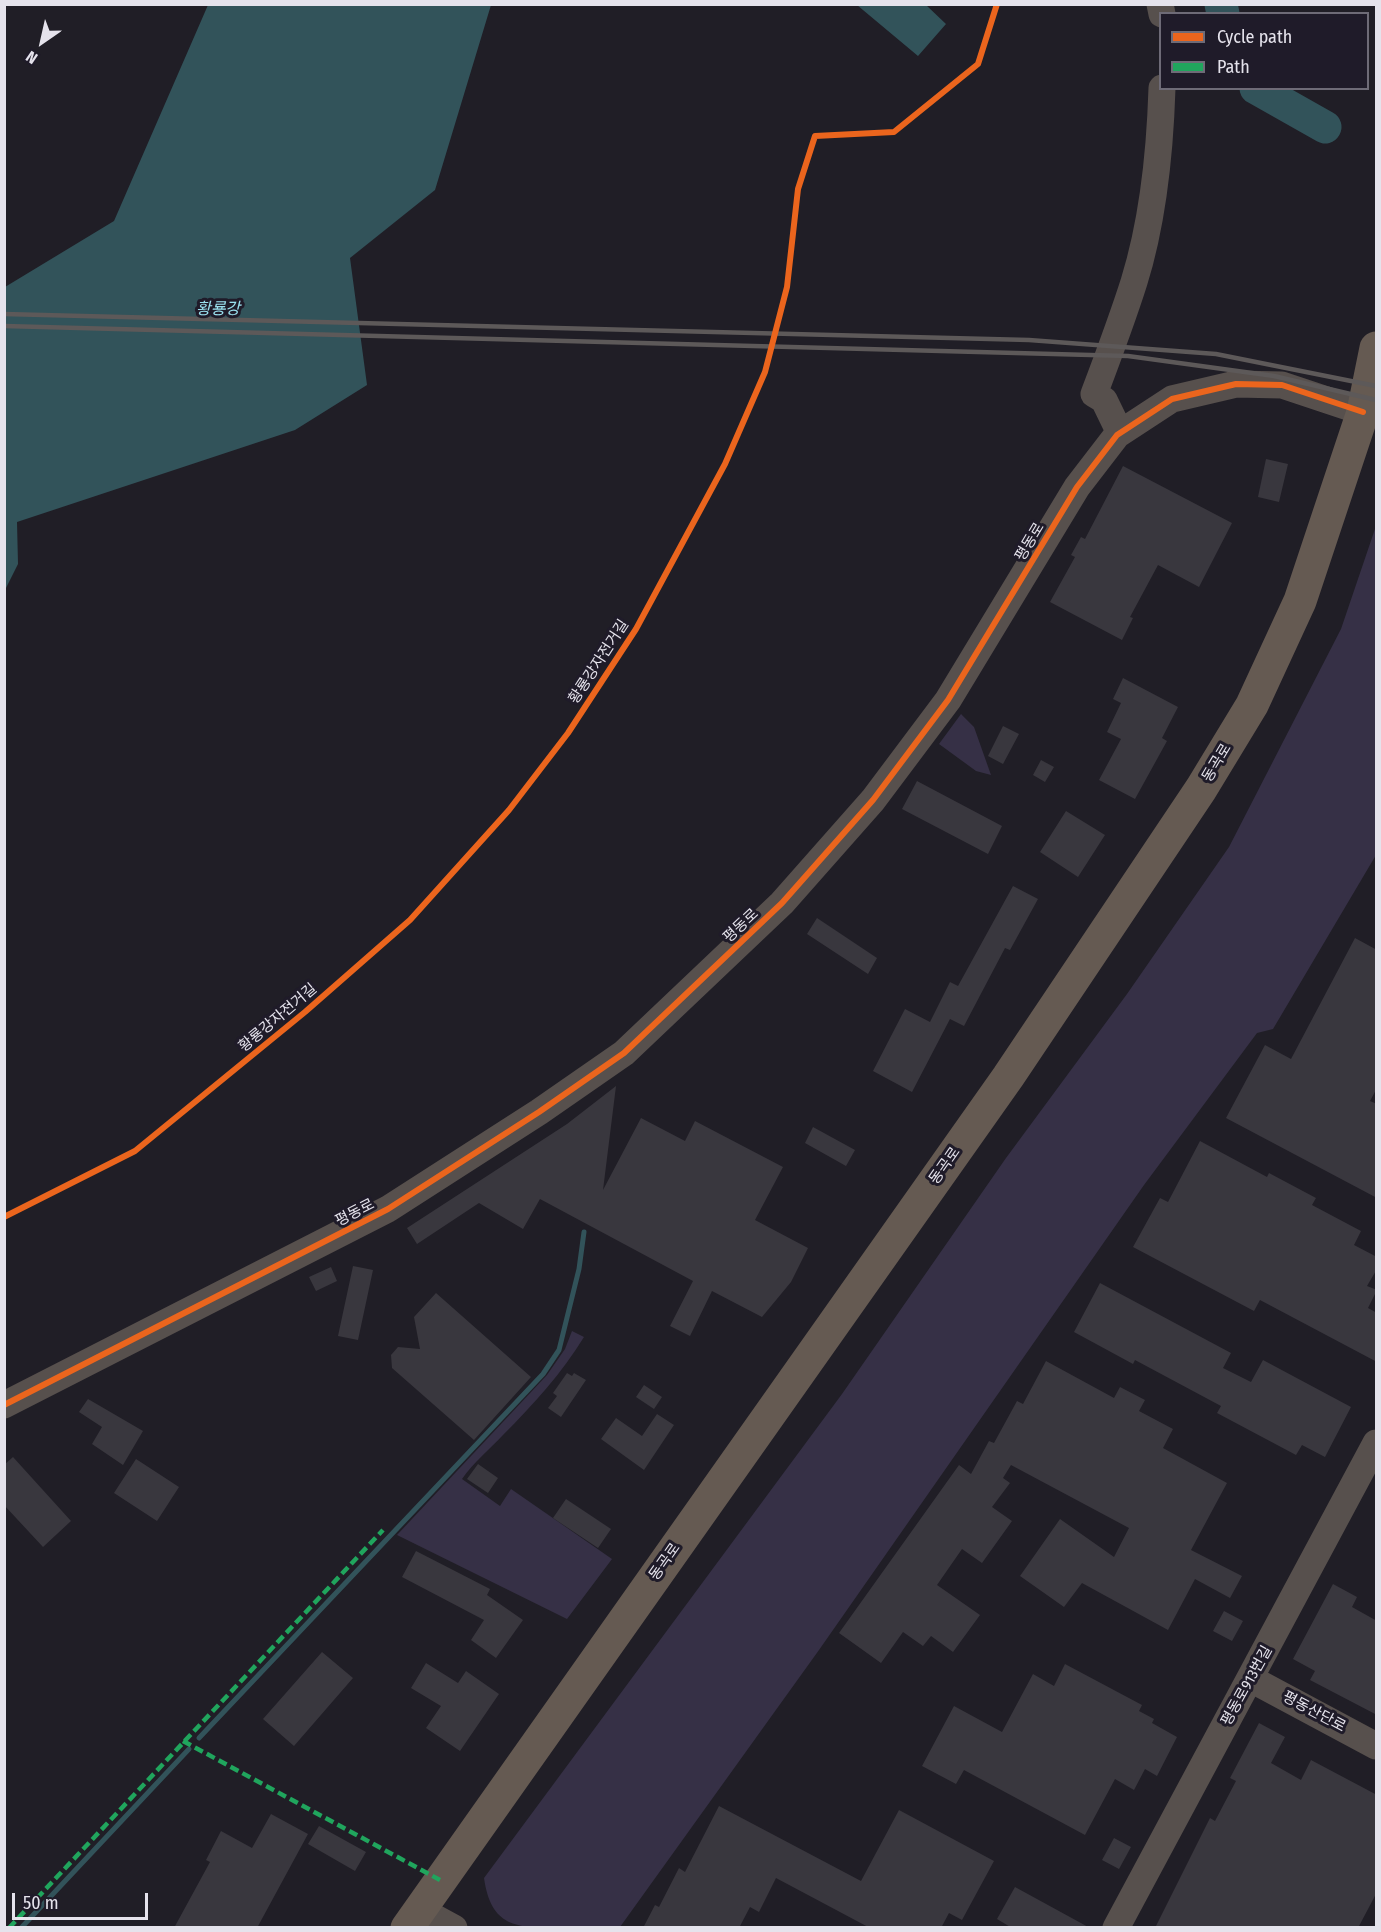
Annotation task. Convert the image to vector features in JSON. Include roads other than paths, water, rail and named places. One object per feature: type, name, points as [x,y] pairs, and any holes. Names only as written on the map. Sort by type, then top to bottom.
[{"type":"main road","name":"동곡로","points":[[413,1918],[1002,1086],[1201,789],[1252,705],[1300,601],[1370,415],[1377,348]]},
{"type":"street","points":[[1120,433],[1104,399],[1094,394],[1135,281],[1151,203],[1160,135],[1162,90]]},
{"type":"street","name":"평동로","points":[[4,1405],[388,1209],[539,1112],[624,1053],[782,903],[873,800],[948,700],[1077,487],[1120,433],[1172,399],[1236,384],[1292,388],[1370,415]]},
{"type":"street","name":"평동로913번길","points":[[1116,1928],[1377,1443]]},
{"type":"street","name":"평동산단로","points":[[1251,1679],[1377,1746]]},
{"type":"street","points":[[413,1918],[454,1928]]},
{"type":"water","name":"황룡강","points":[[208,5],[491,5],[435,190],[350,258],[367,385],[295,430],[17,522],[18,564],[5,590],[5,287],[114,221]]},
{"type":"water","points":[[857,5],[926,5],[946,24],[918,56]]},
{"type":"waterway","points":[[1221,4],[1223,12]]},
{"type":"waterway","points":[[1260,90],[1325,127]]},
{"type":"waterway","points":[[199,1738],[543,1374],[559,1350],[579,1269],[584,1232]]},
{"type":"waterway","points":[[21,1928],[189,1749]]},
{"type":"railway","points":[[4,314],[1029,340],[1216,354],[1376,386]]},
{"type":"railway","points":[[4,326],[1128,356],[1274,376],[1376,400]]}]
